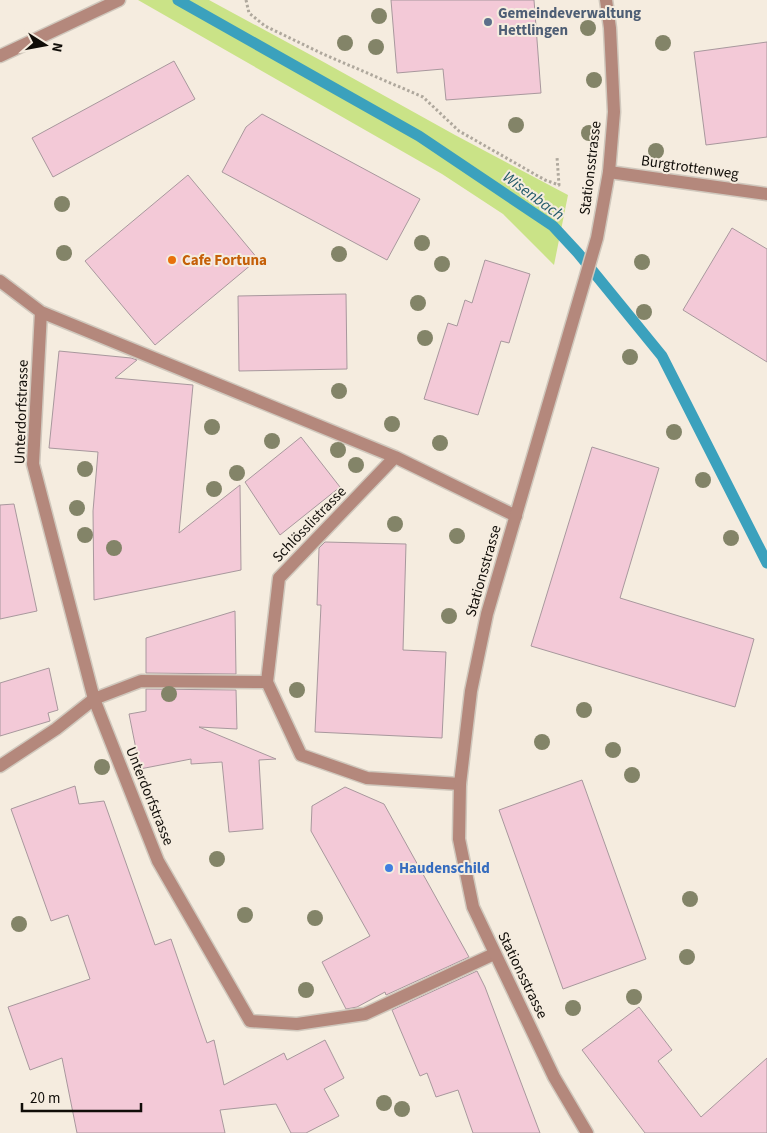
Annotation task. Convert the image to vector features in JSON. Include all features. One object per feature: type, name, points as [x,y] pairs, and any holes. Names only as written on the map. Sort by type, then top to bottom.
[{"type":"street","points":[[0,56],[119,0]]},
{"type":"street","name":"Stationsstrasse","points":[[587,1133],[554,1077],[473,907],[459,839],[460,784],[471,691],[487,614],[581,296],[597,238],[609,172],[614,112],[610,28],[606,0]]},
{"type":"street","name":"Burgtrottenweg","points":[[609,172],[767,194]]},
{"type":"street","points":[[0,281],[41,312],[395,457],[516,516]]},
{"type":"street","name":"Unterdorfstrasse","points":[[41,312],[33,464],[94,700],[158,861],[250,1021],[297,1024],[365,1014],[494,954]]},
{"type":"street","name":"Schlösslistrasse","points":[[267,682],[279,578],[395,457]]},
{"type":"street","points":[[0,766],[94,700],[141,681],[267,682],[301,755],[367,778],[460,784]]},
{"type":"path","points":[[246,0],[249,13],[265,26],[323,54],[423,97],[459,132],[546,180],[559,185],[556,157]]},
{"type":"green space","points":[[138,0],[209,0],[568,195],[554,265],[503,214],[442,174]]},
{"type":"building","points":[[391,0],[534,0],[541,93],[446,100],[443,69],[397,73]]},
{"type":"building","points":[[767,42],[767,137],[706,145],[694,52]]},
{"type":"building","points":[[174,61],[195,99],[53,177],[32,138]]},
{"type":"building","points":[[262,114],[420,199],[387,260],[222,172],[246,127]]},
{"type":"building","name":"Cafe Fortuna","points":[[188,175],[258,259],[155,345],[85,261]]},
{"type":"building","points":[[732,228],[767,249],[767,362],[683,310]]},
{"type":"building","points":[[485,260],[530,274],[509,343],[501,341],[478,415],[424,399],[448,323],[457,326],[465,300],[472,303]]},
{"type":"building","points":[[346,294],[347,369],[239,371],[238,296]]},
{"type":"building","points":[[59,351],[137,360],[115,378],[193,385],[179,533],[240,485],[241,570],[94,600],[93,511],[98,452],[49,448]]},
{"type":"building","points":[[301,437],[340,487],[280,535],[245,482]]},
{"type":"building","points":[[592,447],[659,468],[620,598],[754,639],[735,707],[531,646]]},
{"type":"building","points":[[14,504],[37,611],[0,619],[0,505]]},
{"type":"building","points":[[325,542],[406,544],[403,650],[446,652],[442,738],[315,732],[321,605],[317,605],[319,548]]},
{"type":"building","points":[[235,611],[236,674],[146,673],[146,638]]},
{"type":"building","points":[[49,668],[58,710],[48,713],[50,721],[0,736],[0,683]]},
{"type":"building","points":[[146,689],[236,690],[237,729],[199,727],[276,759],[259,760],[263,829],[229,832],[222,762],[191,764],[191,759],[140,769],[129,714],[146,711]]},
{"type":"building","points":[[582,780],[646,959],[563,989],[499,810]]},
{"type":"building","points":[[75,786],[79,804],[104,801],[155,945],[171,939],[207,1043],[214,1040],[224,1085],[284,1053],[287,1060],[325,1040],[344,1078],[324,1089],[339,1116],[306,1133],[291,1133],[276,1104],[220,1110],[225,1133],[77,1133],[62,1058],[30,1070],[8,1007],[90,979],[68,915],[51,921],[11,809]]},
{"type":"building","points":[[345,787],[384,804],[469,957],[386,995],[385,992],[357,1007],[346,1009],[322,962],[370,936],[311,831],[312,806]]},
{"type":"building","points":[[477,971],[485,987],[540,1133],[473,1133],[458,1090],[436,1097],[427,1073],[420,1076],[392,1010]]},
{"type":"building","points":[[639,1007],[672,1050],[658,1061],[701,1117],[767,1058],[767,1133],[645,1133],[582,1050]]},
{"type":"waterway","name":"Wisenbach","points":[[178,0],[419,136],[553,226],[578,253],[662,356],[767,563]]},
{"type":"place","name":"Gemeindeverwaltung Hettlingen","points":[[488,22]]},
{"type":"place","name":"Cafe Fortuna","points":[[172,260]]},
{"type":"place","name":"Haudenschild","points":[[389,868]]}]
